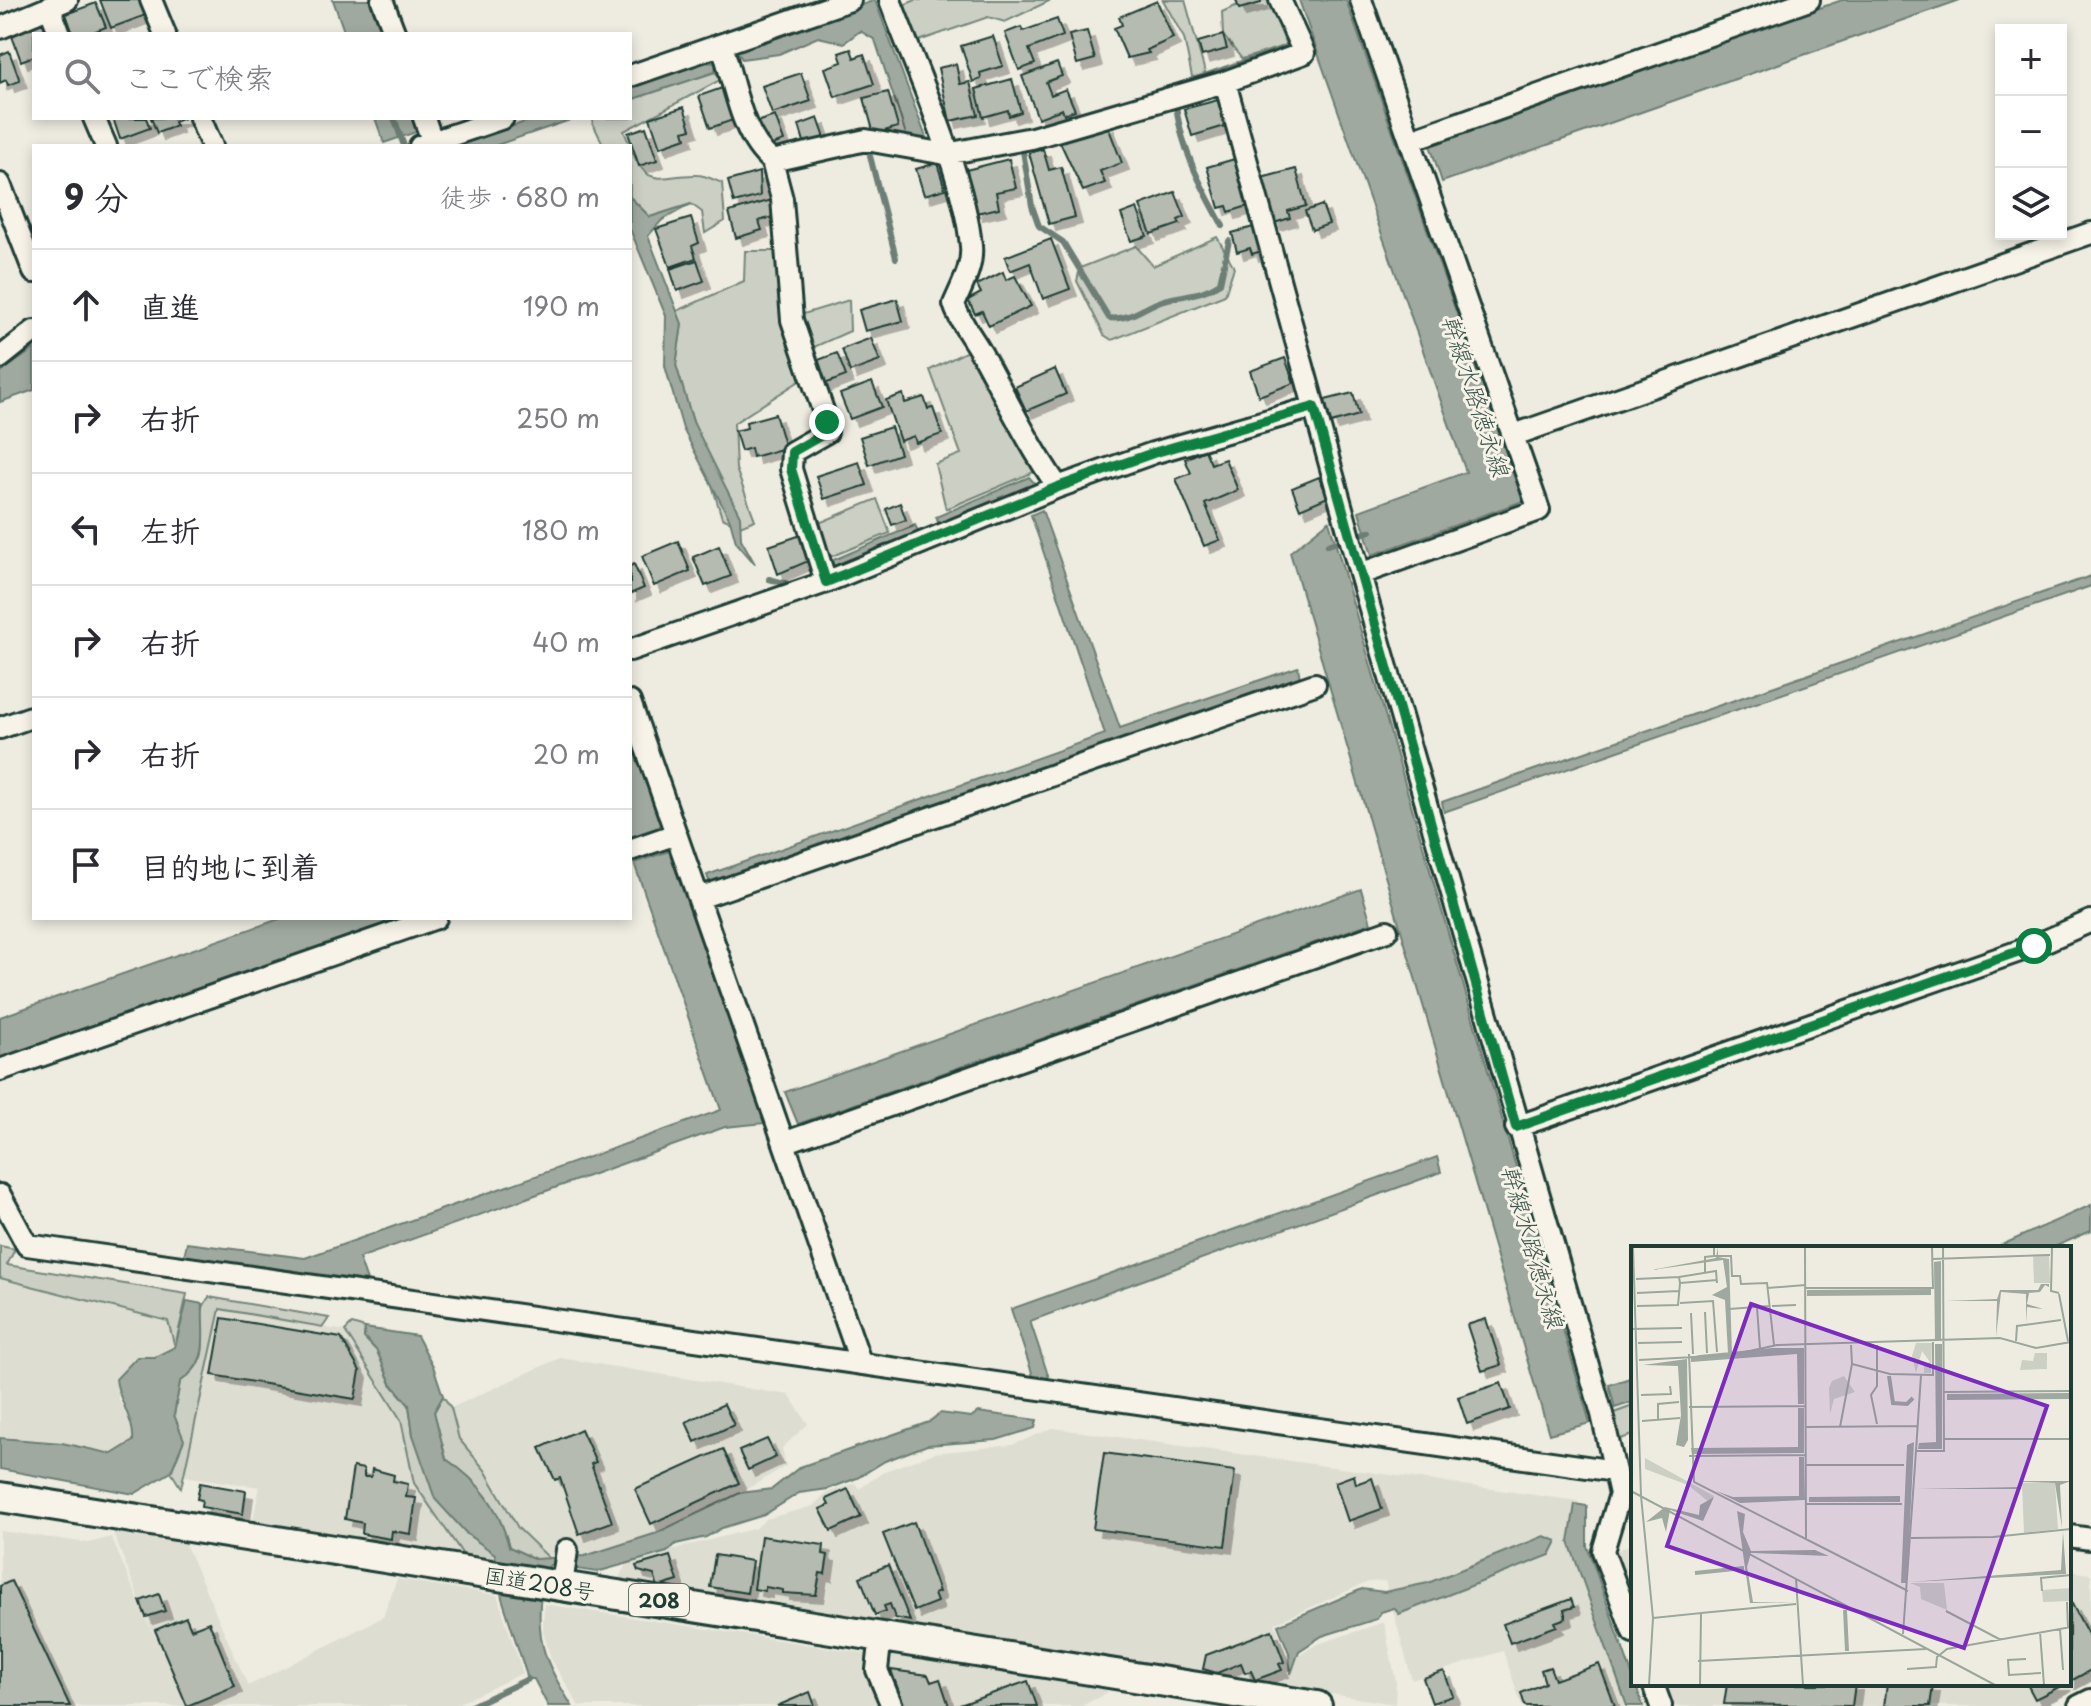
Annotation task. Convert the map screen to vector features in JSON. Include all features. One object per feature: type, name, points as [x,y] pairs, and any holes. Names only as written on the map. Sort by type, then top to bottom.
[{"type":"highway","name":"国道208号","points":[[0,1497],[563,1579],[881,1635],[1317,1706]]},
{"type":"street","points":[[151,0],[164,32]]},
{"type":"street","points":[[382,0],[394,32]]},
{"type":"street","points":[[632,75],[850,0]]},
{"type":"street","points":[[890,0],[946,154],[971,246],[970,267],[954,304],[957,314],[983,355],[1029,445],[1058,487]]},
{"type":"street","points":[[772,161],[866,140],[946,154],[1032,138],[1225,82],[1304,53],[1280,0]]},
{"type":"street","points":[[1360,574],[1539,510],[1361,0]]},
{"type":"street","points":[[1411,140],[1809,0]]},
{"type":"street","points":[[0,28],[19,9],[58,4],[60,32]]},
{"type":"street","points":[[722,45],[748,128],[759,151],[772,161],[782,199],[792,320],[827,422],[827,432],[792,452],[791,469],[826,582]]},
{"type":"street","points":[[1225,82],[1516,1127],[1602,1414],[1620,1494],[1603,1551],[1631,1627]]},
{"type":"street","points":[[95,120],[105,144]]},
{"type":"street","points":[[201,120],[211,144]]},
{"type":"street","points":[[424,120],[429,144],[497,120]]},
{"type":"street","points":[[5,177],[32,265]]},
{"type":"street","points":[[1514,435],[2091,233]]},
{"type":"street","points":[[0,358],[32,333]]},
{"type":"street","points":[[632,649],[826,582],[1058,487],[1153,453],[1314,407]]},
{"type":"street","points":[[699,898],[1315,684]]},
{"type":"street","points":[[632,708],[861,1364]]},
{"type":"street","points":[[0,728],[32,717]]},
{"type":"street","points":[[641,846],[676,834]]},
{"type":"street","points":[[0,1070],[430,920]]},
{"type":"street","points":[[1516,1127],[2034,946],[2091,921]]},
{"type":"street","points":[[786,1142],[1387,931]]},
{"type":"street","points":[[0,1195],[27,1245],[1615,1471]]},
{"type":"street","points":[[2071,1536],[2091,1539]]},
{"type":"street","points":[[563,1579],[567,1550]]},
{"type":"street","points":[[881,1635],[877,1670],[892,1706]]},
{"type":"street","points":[[1654,1686],[1661,1706]]},
{"type":"street","points":[[2079,1706],[2091,1700]]},
{"type":"shaded area","points":[[916,0],[1051,0],[1005,22],[988,17],[916,42],[903,5]]},
{"type":"shaded area","points":[[1163,0],[1185,0],[1206,76],[1192,77],[1184,38]]},
{"type":"shaded area","points":[[1249,0],[1271,0],[1286,46],[1242,59],[1223,35],[1222,12]]},
{"type":"shaded area","points":[[715,72],[722,79],[624,131],[629,144],[603,144],[593,120],[632,120],[632,99]]},
{"type":"shaded area","points":[[632,151],[643,170],[656,178],[700,175],[722,183],[725,221],[705,233],[702,212],[691,204],[650,217],[632,199]]},
{"type":"shaded area","points":[[1217,237],[1234,267],[1225,295],[1112,340],[1104,335],[1077,281],[1080,268],[1136,246],[1153,266]]},
{"type":"shaded area","points":[[745,251],[781,251],[797,316],[849,300],[850,331],[798,354],[801,380],[734,423],[736,469],[755,520],[740,526],[722,518],[676,365],[682,324],[677,311],[744,281]]},
{"type":"shaded area","points":[[971,349],[1036,471],[946,509],[935,464],[961,454],[930,370]]},
{"type":"shaded area","points":[[877,499],[890,533],[825,559],[814,525]]},
{"type":"shaded area","points":[[0,1246],[15,1249],[7,1265],[187,1294],[175,1347],[168,1321],[0,1278]]},
{"type":"shaded area","points":[[0,1278],[169,1321],[175,1347],[155,1357],[137,1357],[118,1398],[134,1431],[133,1441],[112,1454],[62,1443],[0,1438]]},
{"type":"shaded area","points":[[209,1297],[329,1318],[323,1327],[220,1309],[181,1488],[171,1472],[183,1440],[174,1415],[180,1381],[193,1370],[203,1350],[201,1318]]},
{"type":"shaded area","points":[[220,1309],[345,1331],[401,1420],[414,1483],[464,1556],[252,1524],[260,1487],[184,1476]]},
{"type":"shaded area","points":[[352,1324],[365,1328],[364,1338],[377,1351],[391,1384],[409,1405],[413,1435],[467,1534],[495,1553],[498,1561],[464,1556],[414,1483],[401,1420],[345,1331]]},
{"type":"shaded area","points":[[560,1358],[789,1395],[808,1424],[782,1448],[786,1466],[740,1493],[657,1533],[585,1556],[550,1559],[518,1528],[485,1470],[459,1439],[451,1408]]},
{"type":"shaded area","points":[[443,1396],[451,1408],[459,1439],[485,1470],[518,1528],[550,1559],[535,1559],[509,1547],[494,1508],[478,1486],[446,1459],[434,1412]]},
{"type":"shaded area","points":[[1631,1407],[1631,1436],[1617,1440],[1611,1414]]},
{"type":"shaded area","points":[[1053,1428],[1578,1501],[1572,1543],[1629,1706],[1522,1706],[1503,1651],[1412,1680],[1385,1581],[1368,1582],[1275,1623],[1286,1653],[1300,1655],[1315,1645],[1384,1622],[1396,1682],[1395,1704],[616,1583],[628,1561],[756,1528],[766,1519],[813,1506],[826,1493],[855,1483],[859,1489],[885,1471],[934,1453],[1012,1445]]},
{"type":"shaded area","points":[[112,1530],[184,1541],[248,1686],[383,1617],[397,1579],[497,1595],[523,1673],[453,1706],[0,1706],[0,1531],[89,1543],[111,1537],[158,1646]]},
{"type":"shaded area","points":[[1631,1544],[1631,1598],[1614,1552]]},
{"type":"shaded area","points":[[2071,1571],[2091,1574],[2091,1682],[2044,1706],[1671,1706],[1664,1686],[2071,1686]]},
{"type":"shaded area","points":[[544,1604],[870,1654],[885,1706],[579,1706],[551,1659],[543,1631]]},
{"type":"shaded area","points":[[890,1654],[1100,1687],[1108,1692],[1082,1706],[900,1706],[885,1672]]},
{"type":"water","points":[[333,0],[372,0],[383,32],[344,32]]},
{"type":"water","points":[[875,0],[927,140],[907,137],[875,40],[860,31],[844,43],[818,37],[779,54],[742,59],[737,51]]},
{"type":"water","points":[[1299,0],[1346,0],[1523,501],[1372,555],[1359,511],[1466,472]]},
{"type":"water","points":[[1842,0],[1960,0],[1442,182],[1430,145]]},
{"type":"water","points":[[704,62],[716,63],[715,72],[632,99],[632,86]]},
{"type":"water","points":[[376,120],[415,120],[419,131],[384,143]]},
{"type":"water","points":[[531,120],[570,120],[500,144],[459,144]]},
{"type":"water","points":[[632,199],[650,217],[691,204],[662,220],[648,236],[682,324],[676,365],[693,422],[740,516],[741,539],[755,564],[736,542],[730,520],[683,429],[665,366],[666,316],[632,234]]},
{"type":"water","points":[[32,350],[32,391],[0,402],[0,373]]},
{"type":"water","points":[[1029,477],[1036,485],[940,527],[936,517]]},
{"type":"water","points":[[1042,510],[1120,728],[1298,667],[1300,678],[710,884],[707,875],[1105,734],[1031,515]]},
{"type":"water","points":[[1329,521],[1590,1423],[1549,1434],[1290,552]]},
{"type":"water","points":[[915,525],[920,536],[836,571],[831,561]]},
{"type":"water","points":[[2091,576],[2091,586],[1444,812],[1442,802]]},
{"type":"water","points":[[632,740],[662,826],[632,836]]},
{"type":"water","points":[[669,851],[766,1123],[725,1127],[359,1258],[367,1281],[184,1256],[187,1243],[305,1258],[721,1110],[634,863]]},
{"type":"water","points":[[1361,889],[1371,923],[798,1124],[785,1092]]},
{"type":"water","points":[[276,920],[394,920],[0,1058],[0,1017]]},
{"type":"water","points":[[1437,1157],[1441,1172],[1030,1321],[1050,1381],[1034,1379],[1011,1309]]},
{"type":"water","points":[[2091,1205],[2091,1231],[2057,1246],[1999,1246]]},
{"type":"water","points":[[187,1301],[203,1304],[203,1347],[197,1365],[180,1382],[174,1415],[184,1440],[171,1472],[134,1494],[0,1469],[0,1438],[62,1443],[112,1454],[133,1441],[116,1379],[137,1357],[155,1357],[175,1347]]},
{"type":"water","points":[[365,1328],[417,1336],[433,1366],[443,1396],[434,1412],[446,1459],[478,1486],[494,1508],[509,1547],[535,1559],[585,1556],[657,1533],[740,1493],[772,1489],[800,1467],[929,1422],[940,1413],[971,1417],[978,1412],[1037,1420],[1035,1428],[996,1440],[927,1445],[885,1461],[857,1478],[828,1489],[799,1493],[764,1515],[722,1528],[706,1537],[676,1544],[667,1552],[597,1572],[550,1565],[542,1586],[542,1641],[550,1666],[572,1706],[548,1706],[534,1679],[528,1679],[502,1598],[495,1554],[467,1534],[435,1499],[413,1435],[409,1405],[391,1383],[377,1351],[364,1337]]},
{"type":"water","points":[[1631,1378],[1631,1403],[1615,1408],[1609,1385]]},
{"type":"water","points":[[1575,1504],[1587,1506],[1587,1546],[1631,1672],[1631,1686],[1636,1686],[1643,1706],[1627,1706],[1569,1542]]},
{"type":"water","points":[[1544,1536],[1557,1541],[1550,1555],[1399,1614],[1394,1608],[1381,1612],[1377,1619],[1322,1636],[1299,1651],[1291,1674],[1289,1653],[1278,1625],[1362,1589],[1384,1592],[1428,1583]]},
{"type":"building","points":[[100,0],[140,0],[146,15],[111,28]]},
{"type":"building","points":[[1236,0],[1260,0],[1261,3],[1239,9]]},
{"type":"building","points":[[1157,1],[1173,38],[1147,50],[1149,53],[1127,58],[1114,28],[1122,25],[1119,17]]},
{"type":"building","points":[[96,3],[106,27],[93,32],[72,32],[66,14]]},
{"type":"building","points":[[1057,19],[1063,36],[1029,49],[1035,64],[1019,70],[1005,33],[1021,27],[1023,31]]},
{"type":"building","points":[[42,21],[46,32],[32,32],[32,57],[21,61],[12,36]]},
{"type":"building","points":[[1087,31],[1095,59],[1077,64],[1069,35]]},
{"type":"building","points":[[1223,35],[1227,49],[1202,56],[1198,42]]},
{"type":"building","points":[[993,36],[1003,66],[980,73],[981,79],[973,82],[961,46]]},
{"type":"building","points":[[851,49],[854,58],[864,54],[874,84],[835,97],[825,68],[842,62],[839,53]]},
{"type":"building","points":[[9,51],[20,81],[8,85],[6,80],[0,83],[0,55]]},
{"type":"building","points":[[1057,63],[1062,76],[1046,82],[1051,95],[1066,89],[1075,110],[1064,114],[1062,109],[1038,118],[1022,76]]},
{"type":"building","points":[[956,64],[960,84],[970,82],[978,115],[950,121],[938,68]]},
{"type":"building","points":[[801,73],[811,101],[772,114],[762,86]]},
{"type":"building","points":[[1012,79],[1021,112],[1009,116],[1008,110],[983,117],[976,89]]},
{"type":"building","points":[[722,88],[733,120],[710,128],[699,96]]},
{"type":"building","points":[[888,92],[898,127],[874,134],[864,98]]},
{"type":"building","points":[[1218,100],[1225,126],[1192,136],[1184,109]]},
{"type":"building","points":[[684,107],[691,129],[684,131],[686,138],[660,147],[650,118]]},
{"type":"building","points":[[775,116],[784,141],[764,148],[756,122]]},
{"type":"building","points":[[818,118],[825,138],[805,145],[799,125]]},
{"type":"building","points":[[114,120],[147,120],[150,128],[120,139]]},
{"type":"building","points":[[152,120],[179,120],[174,122],[176,126],[157,133]]},
{"type":"building","points":[[1107,124],[1122,163],[1100,171],[1105,183],[1083,191],[1060,142]]},
{"type":"building","points":[[646,127],[657,160],[639,166],[628,133]]},
{"type":"building","points":[[1043,149],[1049,170],[1061,167],[1075,217],[1049,224],[1029,153]]},
{"type":"building","points":[[1238,158],[1251,205],[1229,212],[1227,206],[1219,208],[1207,167]]},
{"type":"building","points":[[1009,159],[1016,188],[996,192],[999,208],[976,213],[966,170]]},
{"type":"building","points":[[937,163],[945,189],[924,195],[916,169]]},
{"type":"building","points":[[1296,169],[1306,206],[1288,211],[1290,218],[1274,223],[1261,178]]},
{"type":"building","points":[[759,172],[760,196],[734,203],[728,181]]},
{"type":"building","points":[[1175,192],[1185,217],[1178,220],[1180,224],[1151,234],[1140,205]]},
{"type":"building","points":[[772,200],[776,216],[759,221],[762,230],[736,238],[729,212]]},
{"type":"building","points":[[1322,205],[1329,224],[1312,230],[1305,211]]},
{"type":"building","points":[[1137,208],[1147,236],[1131,241],[1121,214]]},
{"type":"building","points":[[691,218],[699,243],[692,246],[696,258],[670,267],[656,229]]},
{"type":"building","points":[[1257,226],[1264,250],[1252,254],[1250,248],[1237,252],[1232,233]]},
{"type":"building","points":[[1051,239],[1070,289],[1043,299],[1030,263],[1010,271],[1005,257]]},
{"type":"building","points":[[697,260],[704,281],[677,291],[670,269]]},
{"type":"building","points":[[1003,272],[1006,280],[1015,276],[1031,306],[989,326],[982,311],[975,314],[968,300],[981,293],[977,285]]},
{"type":"building","points":[[897,299],[903,321],[865,331],[859,310]]},
{"type":"building","points":[[871,338],[880,361],[850,372],[842,349]]},
{"type":"building","points":[[837,353],[846,376],[822,385],[813,362]]},
{"type":"building","points":[[1285,358],[1294,383],[1259,396],[1250,371]]},
{"type":"building","points":[[1055,369],[1066,394],[1026,411],[1015,387]]},
{"type":"building","points":[[872,382],[882,407],[850,419],[840,394]]},
{"type":"building","points":[[1353,393],[1359,415],[1331,423],[1325,400]]},
{"type":"building","points":[[903,394],[905,403],[924,397],[928,409],[933,408],[942,434],[916,443],[914,436],[900,441],[886,400]]},
{"type":"building","points":[[775,414],[785,448],[753,457],[751,448],[741,451],[735,431],[747,428],[746,422]]},
{"type":"building","points":[[891,427],[900,454],[869,465],[860,437]]},
{"type":"building","points":[[1205,450],[1211,464],[1225,459],[1238,490],[1205,504],[1220,540],[1204,546],[1176,479],[1191,473],[1185,459]]},
{"type":"building","points":[[859,462],[867,485],[824,499],[816,476]]},
{"type":"building","points":[[1319,477],[1328,497],[1300,509],[1292,488]]},
{"type":"building","points":[[900,503],[906,520],[892,525],[886,509]]},
{"type":"building","points":[[804,534],[813,559],[778,574],[769,546]]},
{"type":"building","points":[[678,541],[690,571],[654,586],[642,556]]},
{"type":"building","points":[[719,546],[731,576],[705,586],[693,557]]},
{"type":"building","points":[[632,565],[644,588],[632,593]]},
{"type":"building","points":[[222,1318],[341,1338],[360,1371],[355,1399],[212,1375]]},
{"type":"building","points":[[1486,1319],[1501,1365],[1482,1371],[1467,1325]]},
{"type":"building","points":[[1501,1383],[1510,1409],[1467,1424],[1458,1397]]},
{"type":"building","points":[[724,1404],[734,1425],[695,1442],[686,1422]]},
{"type":"building","points":[[581,1429],[596,1462],[591,1464],[612,1522],[579,1534],[560,1478],[555,1480],[540,1448]]},
{"type":"building","points":[[767,1439],[776,1457],[748,1470],[739,1451]]},
{"type":"building","points":[[723,1449],[739,1483],[651,1524],[635,1489]]},
{"type":"building","points":[[1104,1453],[1235,1471],[1225,1546],[1093,1529]]},
{"type":"building","points":[[353,1467],[364,1469],[364,1477],[371,1477],[372,1469],[394,1475],[393,1481],[408,1484],[406,1497],[416,1498],[411,1534],[392,1531],[391,1539],[362,1534],[363,1523],[345,1519]]},
{"type":"building","points":[[1354,1475],[1356,1484],[1372,1478],[1382,1509],[1348,1521],[1335,1482]]},
{"type":"building","points":[[200,1483],[246,1491],[243,1514],[201,1507],[202,1500],[197,1499]]},
{"type":"building","points":[[848,1489],[861,1517],[831,1531],[820,1509],[829,1505],[826,1499]]},
{"type":"building","points":[[914,1522],[939,1592],[934,1594],[937,1602],[914,1611],[883,1534]]},
{"type":"building","points":[[761,1536],[824,1545],[823,1554],[828,1555],[825,1574],[820,1573],[816,1595],[783,1593],[783,1590],[765,1587],[765,1591],[754,1589]]},
{"type":"building","points":[[715,1555],[752,1561],[747,1593],[710,1587]]},
{"type":"building","points":[[670,1556],[678,1581],[658,1587],[654,1575],[638,1571],[636,1566]]},
{"type":"building","points":[[888,1565],[910,1621],[895,1618],[890,1604],[884,1606],[886,1611],[875,1615],[860,1577]]},
{"type":"building","points":[[11,1581],[70,1706],[0,1706],[0,1586]]},
{"type":"building","points":[[159,1594],[165,1611],[146,1617],[140,1601]]},
{"type":"building","points":[[1571,1599],[1574,1607],[1564,1610],[1566,1618],[1555,1622],[1557,1626],[1510,1643],[1503,1624]]},
{"type":"building","points":[[2071,1605],[2091,1640],[2091,1670],[2071,1681]]},
{"type":"building","points":[[186,1617],[191,1629],[209,1622],[235,1686],[187,1706],[155,1630]]},
{"type":"building","points":[[1272,1630],[1284,1662],[1279,1664],[1282,1670],[1255,1680],[1251,1671],[1245,1673],[1241,1663],[1217,1673],[1203,1669],[1206,1655]]},
{"type":"building","points":[[1599,1664],[1615,1706],[1525,1706],[1521,1693],[1545,1683],[1541,1670],[1550,1667],[1555,1680]]},
{"type":"building","points":[[891,1670],[928,1675],[931,1682],[940,1679],[949,1706],[904,1706]]},
{"type":"building","points":[[1444,1671],[1453,1696],[1432,1703],[1423,1678]]},
{"type":"building","points":[[1028,1681],[1037,1706],[957,1706]]},
{"type":"building","points":[[1727,1686],[1855,1686],[1852,1706],[1724,1704]]},
{"type":"building","points":[[1887,1686],[1933,1686],[1930,1706],[1884,1706]]},
{"type":"building","points":[[2028,1686],[2061,1686],[2035,1699]]},
{"type":"building","points":[[810,1692],[815,1706],[777,1706]]},
{"type":"waterway","points":[[1179,85],[1289,46]]},
{"type":"waterway","points":[[1176,106],[1188,153],[1223,226]]},
{"type":"waterway","points":[[395,120],[403,144]]},
{"type":"waterway","points":[[1023,151],[1032,206],[1039,226],[1063,242],[1109,318],[1131,315],[1164,300],[1200,293],[1220,283],[1229,241]]},
{"type":"waterway","points":[[870,156],[896,258]]},
{"type":"waterway","name":"幹線水路徳永線","points":[[1328,545],[1371,531]]},
{"type":"waterway","points":[[769,579],[792,585]]},
{"type":"waterway","points":[[471,1706],[528,1679]]},
{"type":"route","points":[[827,422],[827,432],[799,445],[792,452],[791,469],[826,582],[1058,487],[1153,453],[1264,424],[1314,407],[1516,1127],[2034,946]]}]
